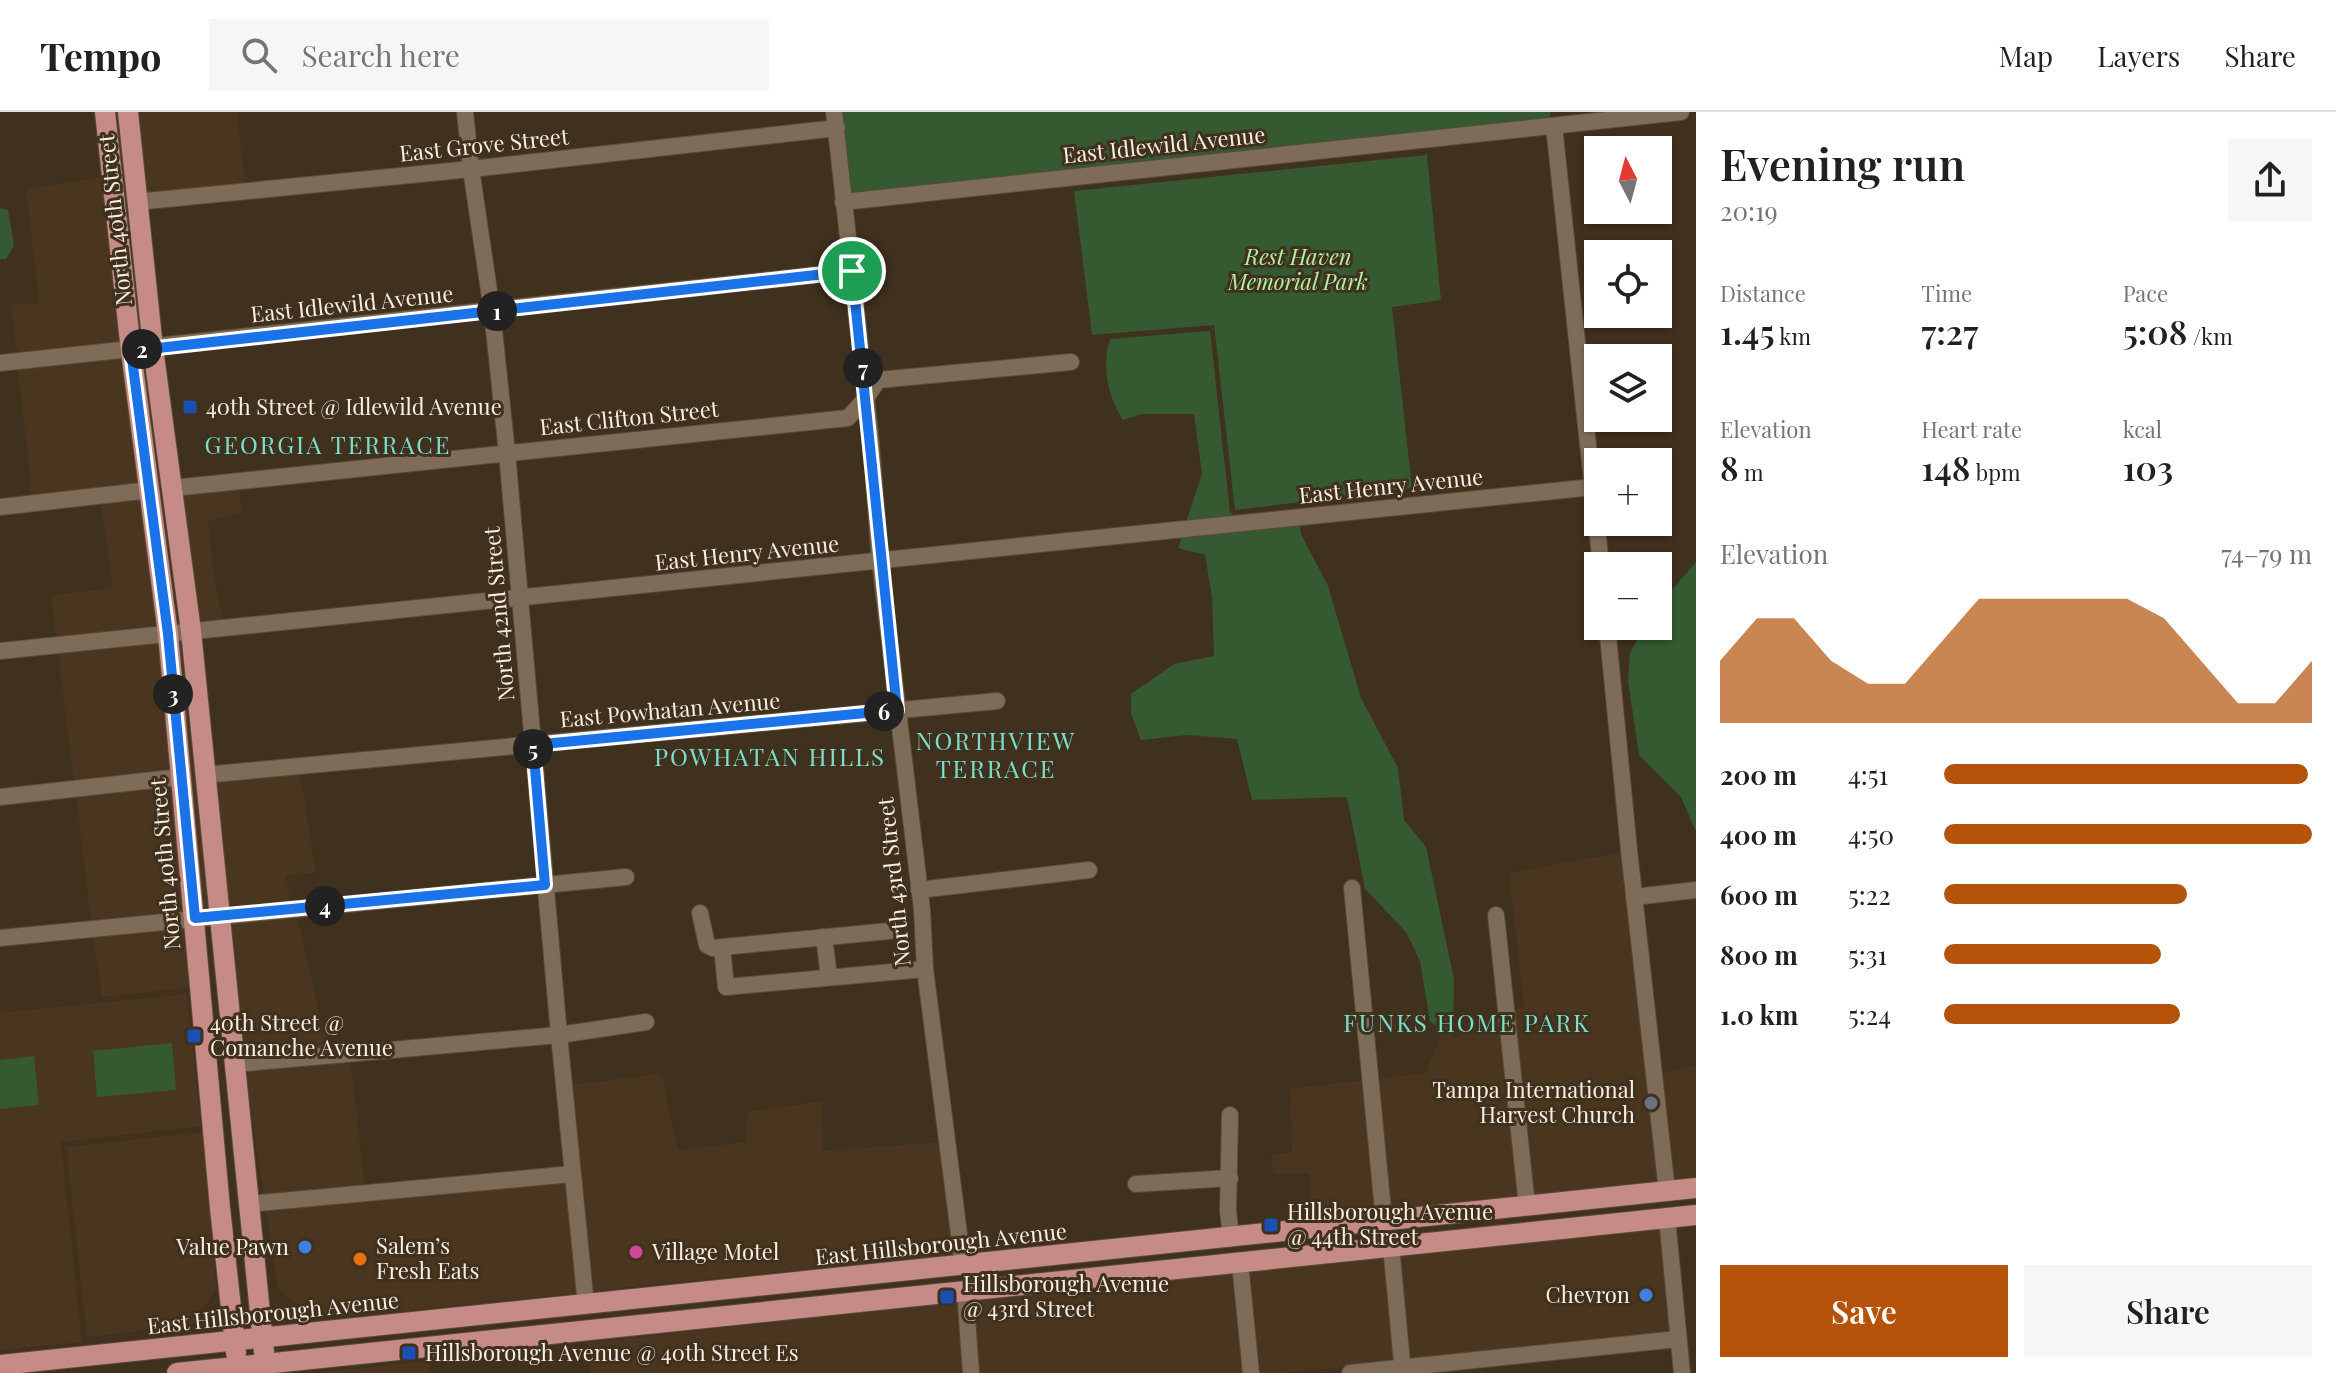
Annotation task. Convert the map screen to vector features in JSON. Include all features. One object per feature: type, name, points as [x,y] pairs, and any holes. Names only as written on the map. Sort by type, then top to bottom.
[{"type":"main road","name":"North 40th Street","points":[[105,112],[131,351],[168,634],[220,1208],[238,1370]]},
{"type":"main road","name":"North 40th Street","points":[[128,112],[153,348],[191,631],[266,1369]]},
{"type":"main road","name":"East Hillsborough Avenue","points":[[0,1365],[1696,1188]]},
{"type":"main road","points":[[1563,1228],[1593,1213],[1652,1205],[1667,1191]]},
{"type":"main road","points":[[1667,1218],[1684,1200],[1696,1199]]},
{"type":"main road","points":[[177,1373],[266,1369],[965,1291],[1696,1215]]},
{"type":"main road","points":[[965,1291],[974,1275],[993,1273],[1002,1262]]},
{"type":"main road","points":[[924,1296],[937,1279],[956,1277],[963,1265]]},
{"type":"street","name":"North 42nd Street","points":[[465,112],[492,311],[507,453],[586,1305]]},
{"type":"street","name":"East Idlewild Avenue","points":[[843,202],[1681,112]]},
{"type":"street","name":"East Grove Street","points":[[136,202],[471,169],[836,120]]},
{"type":"street","name":"North 43rd Street","points":[[836,120],[925,969],[963,1265]]},
{"type":"street","points":[[1554,126],[1589,448]]},
{"type":"street","name":"East Idlewild Avenue","points":[[0,363],[852,271]]},
{"type":"street","name":"East Clifton Street","points":[[173,488],[848,418],[878,380],[1071,362]]},
{"type":"street","name":"East Henry Avenue","points":[[0,651],[1584,488]]},
{"type":"street","points":[[0,507],[150,490]]},
{"type":"street","points":[[1608,640],[1667,1191]]},
{"type":"street","name":"East Powhatan Avenue","points":[[204,775],[997,701]]},
{"type":"street","points":[[0,797],[181,777]]},
{"type":"street","points":[[919,890],[1089,870]]},
{"type":"street","points":[[0,938],[626,877]]},
{"type":"street","points":[[1352,888],[1384,1221]]},
{"type":"street","points":[[1634,897],[1696,890]]},
{"type":"street","points":[[700,913],[707,945],[713,948],[889,931]]},
{"type":"street","points":[[1496,915],[1527,1206]]},
{"type":"street","points":[[824,937],[829,977]]},
{"type":"street","points":[[722,947],[726,987],[925,969]]},
{"type":"street","points":[[235,1064],[559,1035],[646,1022]]},
{"type":"street","points":[[1230,1115],[1228,1213],[1231,1237]]},
{"type":"street","points":[[249,1204],[572,1174]]},
{"type":"street","points":[[1136,1184],[1230,1178]]},
{"type":"street","points":[[1667,1218],[1682,1373]]},
{"type":"street","points":[[1391,1246],[1403,1370]]},
{"type":"street","points":[[1240,1263],[1251,1373]]},
{"type":"street","points":[[965,1291],[971,1373]]},
{"type":"street","points":[[1350,1373],[1403,1370],[1678,1339]]},
{"type":"shaded area","points":[[94,112],[99,112],[124,344],[17,355],[11,305],[39,303],[26,189],[100,177]]},
{"type":"shaded area","points":[[111,112],[122,112],[131,210],[121,214]]},
{"type":"shaded area","points":[[134,112],[237,112],[245,184],[142,194]]},
{"type":"shaded area","points":[[126,358],[143,484],[32,496],[18,369]]},
{"type":"shaded area","points":[[239,488],[242,513],[208,521],[223,621],[196,624],[180,494]]},
{"type":"shaded area","points":[[144,498],[161,627],[56,638],[51,595],[113,588],[101,503]]},
{"type":"shaded area","points":[[185,639],[213,910],[200,911],[174,640]]},
{"type":"shaded area","points":[[162,641],[174,771],[74,782],[58,652]]},
{"type":"shaded area","points":[[300,773],[316,873],[285,876],[292,902],[225,908],[211,781]]},
{"type":"shaded area","points":[[175,785],[188,912],[91,922],[76,795]]},
{"type":"shaded area","points":[[1624,852],[1660,1185],[1532,1197],[1512,1012],[1524,1006],[1509,873]]},
{"type":"shaded area","points":[[297,915],[327,1048],[241,1056],[226,922]]},
{"type":"shaded area","points":[[189,926],[192,991],[187,988],[102,997],[93,936]]},
{"type":"shaded area","points":[[187,994],[201,1126],[61,1142],[82,1342],[0,1350],[0,1013]]},
{"type":"shaded area","points":[[1500,1017],[1520,1198],[1389,1210],[1376,1079],[1425,1073],[1443,1030],[1453,1035],[1454,1039]]},
{"type":"shaded area","points":[[350,1060],[365,1186],[264,1196],[244,1070]]},
{"type":"shaded area","points":[[1696,1065],[1696,1182],[1672,1184],[1660,1073]]},
{"type":"shaded area","points":[[661,1074],[678,1150],[746,1142],[748,1112],[822,1101],[823,1151],[941,1142],[956,1254],[591,1291],[570,1085]]},
{"type":"shaded area","points":[[1364,1080],[1377,1211],[1308,1218],[1310,1173],[1273,1175],[1271,1155],[1292,1152],[1290,1089]]},
{"type":"shaded area","points":[[204,1132],[216,1289],[192,1325],[87,1337],[66,1147]]},
{"type":"shaded area","points":[[566,1181],[579,1293],[354,1316],[312,1313],[278,1290],[266,1209]]},
{"type":"shaded area","points":[[1661,1228],[1671,1333],[1408,1360],[1398,1254]]},
{"type":"shaded area","points":[[1385,1255],[1396,1361],[1286,1373],[1257,1373],[1246,1270]]},
{"type":"shaded area","points":[[1234,1272],[1245,1373],[977,1373],[972,1301]]},
{"type":"shaded area","points":[[960,1302],[965,1373],[590,1373],[588,1343]]},
{"type":"shaded area","points":[[428,1361],[430,1373],[314,1373]]},
{"type":"green space","points":[[839,112],[1550,112],[1551,122],[860,193],[852,192],[847,182]]},
{"type":"green space","name":"Rest Haven Memorial Park","points":[[1427,155],[1441,300],[1392,307],[1412,488],[1235,510],[1214,325],[1092,335],[1074,191]]},
{"type":"green space","points":[[0,208],[8,210],[14,246],[6,259],[0,259]]},
{"type":"green space","points":[[1210,331],[1230,512],[1235,516],[1298,508],[1299,511],[1186,522],[1202,474],[1194,414],[1142,414],[1123,420],[1118,411],[1106,370],[1110,339]]},
{"type":"green space","points":[[1300,525],[1301,534],[1328,586],[1361,698],[1398,768],[1404,820],[1426,847],[1454,979],[1453,1035],[1430,1022],[1420,961],[1406,932],[1365,889],[1347,797],[1252,800],[1237,739],[1187,735],[1141,740],[1131,714],[1131,694],[1174,664],[1214,656],[1212,597],[1205,555],[1178,548],[1182,537]]},
{"type":"green space","points":[[1696,562],[1696,832],[1681,797],[1639,755],[1628,681],[1630,653],[1637,640],[1672,640],[1672,590]]},
{"type":"green space","points":[[172,1043],[176,1090],[97,1097],[93,1051]]},
{"type":"green space","points":[[34,1056],[39,1105],[0,1109],[0,1060]]},
{"type":"place","name":"40th Street @ Idlewild Avenue","points":[[190,407]]},
{"type":"place","name":"40th Street @ Comanche Avenue","points":[[194,1036]]},
{"type":"place","name":"Tampa International Harvest Church","points":[[1651,1103]]},
{"type":"place","name":"Hillsborough Avenue @ 44th Street","points":[[1271,1225]]},
{"type":"place","name":"Value Pawn","points":[[305,1247]]},
{"type":"place","name":"Village Motel","points":[[636,1252]]},
{"type":"place","name":"Salem’s Fresh Eats","points":[[360,1259]]},
{"type":"place","name":"Chevron","points":[[1646,1295]]},
{"type":"place","name":"Hillsborough Avenue @ 43rd Street","points":[[947,1297]]},
{"type":"place","name":"Hillsborough Avenue @ 40th Street Es","points":[[409,1353]]},
{"type":"district","name":"GEORGIA TERRACE","points":[[328,446]]},
{"type":"district","name":"NORTHVIEW TERRACE","points":[[996,756]]},
{"type":"district","name":"POWHATAN HILLS","points":[[770,758]]},
{"type":"district","name":"FUNKS HOME PARK","points":[[1467,1024]]},
{"type":"route","points":[[852,271],[897,710],[533,745],[545,885],[195,918],[168,634],[131,351],[852,271]]}]
